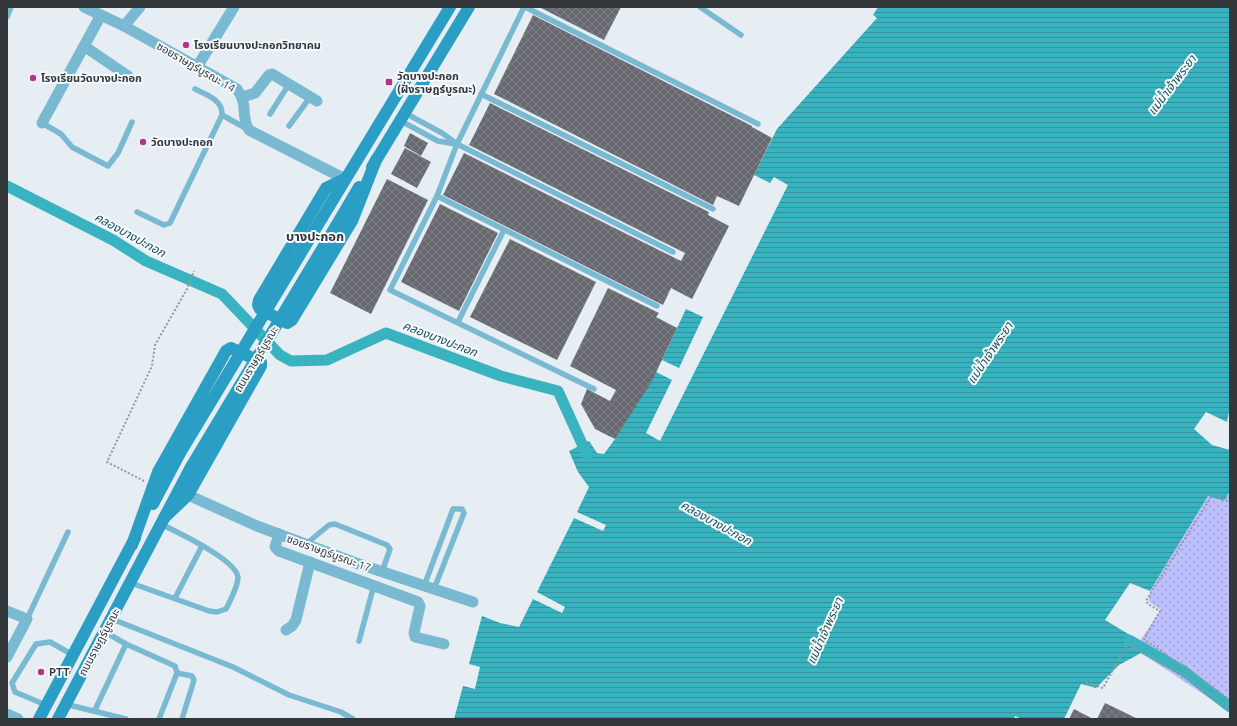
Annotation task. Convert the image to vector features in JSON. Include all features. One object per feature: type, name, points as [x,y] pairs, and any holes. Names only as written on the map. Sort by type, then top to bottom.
[{"type":"main road","name":"ถนนราษฎร์บูรณะ","points":[[39,719],[180,453],[450,7]]},
{"type":"main road","name":"ถนนราษฎร์บูรณะ","points":[[58,719],[191,467],[469,7]]},
{"type":"main road","points":[[345,179],[326,188],[259,300],[258,305],[260,309],[287,323],[292,320],[352,221],[376,160]]},
{"type":"main road","points":[[132,545],[158,472],[226,351],[231,348],[261,362],[261,366],[188,495],[163,521]]},
{"type":"street","name":"ซอยราษฎร์บูรณะ 14","points":[[84,7],[124,26],[237,89],[243,97],[245,124],[249,130]]},
{"type":"street","points":[[124,26],[140,7]]},
{"type":"street","points":[[197,67],[234,7]]},
{"type":"street","points":[[42,123],[101,15]]},
{"type":"street","points":[[84,46],[128,76]]},
{"type":"street","points":[[243,97],[255,93],[269,75],[275,74],[314,98]]},
{"type":"street","points":[[249,130],[345,179]]},
{"type":"street","name":"ซอยราษฎร์บูรณะ 17","points":[[188,495],[306,545],[473,602]]},
{"type":"street","points":[[279,534],[275,546],[279,551],[418,602],[420,606],[414,632],[415,636],[444,644]]},
{"type":"street","points":[[286,630],[292,626],[296,620],[310,562]]},
{"type":"street","points":[[7,611],[27,619],[7,657]]},
{"type":"street","points":[[7,714],[18,719]]},
{"type":"lane","points":[[7,17],[11,7]]},
{"type":"lane","points":[[594,389],[390,290],[437,196],[457,144],[524,7],[758,124]]},
{"type":"lane","points":[[700,7],[740,35]]},
{"type":"lane","points":[[270,114],[290,83]]},
{"type":"lane","points":[[137,212],[164,225],[170,223],[222,115],[223,109],[219,102],[195,89]]},
{"type":"lane","points":[[481,94],[713,209]]},
{"type":"lane","points":[[289,126],[314,98]]},
{"type":"lane","points":[[222,115],[249,130]]},
{"type":"lane","points":[[403,117],[442,132],[457,144],[673,252]]},
{"type":"lane","points":[[403,117],[438,141],[457,144]]},
{"type":"lane","points":[[42,123],[61,134],[72,147],[108,166],[118,153],[132,122]]},
{"type":"lane","points":[[437,196],[657,306]]},
{"type":"lane","points":[[458,322],[504,230]]},
{"type":"lane","points":[[424,586],[453,509],[462,509],[464,513],[434,589]]},
{"type":"lane","points":[[131,583],[209,611],[217,612],[226,609],[236,588],[238,576],[235,569],[222,558],[163,521]]},
{"type":"lane","points":[[306,545],[329,525],[335,524],[387,544],[390,549],[382,572]]},
{"type":"lane","points":[[27,619],[68,532]]},
{"type":"lane","points":[[175,598],[202,546]]},
{"type":"lane","points":[[359,641],[374,585]]},
{"type":"lane","points":[[112,619],[233,667],[289,695],[341,712],[353,719]]},
{"type":"lane","points":[[105,632],[126,644],[175,666],[177,673],[159,719]]},
{"type":"lane","points":[[47,705],[15,692],[12,683],[36,644],[50,642],[73,656]]},
{"type":"lane","points":[[95,710],[126,644]]},
{"type":"lane","points":[[177,673],[192,676],[194,680],[182,719]]},
{"type":"lane","points":[[65,704],[95,710],[126,719]]},
{"type":"path","points":[[153,486],[107,462],[152,366],[155,345],[187,289],[194,271]]},
{"type":"path","points":[[1230,497],[1227,501],[1212,494],[1146,601],[1148,604],[1160,611],[1144,639],[1230,700]]},
{"type":"path","points":[[1086,682],[1103,688],[1127,644],[1184,676],[1230,709]]},
{"type":"path","points":[[1213,697],[1216,690]]},
{"type":"shaded area","points":[[1230,491],[1230,712],[1141,653],[1140,641],[1161,610],[1149,602],[1150,591],[1208,496],[1224,501]]},
{"type":"water","name":"แม่น้ำเจ้าพระยา","points":[[878,7],[1230,7],[1230,406],[1227,422],[1206,412],[1194,429],[1212,445],[1230,450],[1230,491],[1224,501],[1208,496],[1150,591],[1130,583],[1105,620],[1140,641],[1141,653],[1119,665],[1096,688],[1081,684],[1064,719],[1022,719],[1015,716],[1014,719],[454,719],[463,686],[475,689],[480,667],[469,664],[482,616],[500,623],[519,627],[533,599],[562,613],[565,607],[537,592],[574,518],[603,531],[606,525],[577,512],[589,487],[578,472],[569,451],[589,441],[597,453],[604,454],[615,439],[656,372],[672,380],[646,433],[660,441],[788,185],[774,177],[770,183],[754,175],[777,129],[877,18],[873,15]]},
{"type":"water","points":[[686,309],[703,317],[679,368],[662,360]]},
{"type":"building","points":[[539,7],[621,7],[604,40]]},
{"type":"building","points":[[533,15],[752,126],[772,138],[739,206],[717,196],[713,205],[494,94]]},
{"type":"building","points":[[490,103],[709,212],[708,215],[729,226],[692,299],[671,288],[663,305],[443,195],[464,153],[681,261],[685,253],[469,145]]},
{"type":"building","points":[[410,133],[428,143],[421,156],[404,146]]},
{"type":"building","points":[[405,148],[431,162],[417,188],[391,174]]},
{"type":"building","points":[[387,179],[428,200],[371,314],[330,293]]},
{"type":"building","points":[[440,204],[498,233],[459,311],[401,282]]},
{"type":"building","points":[[510,239],[596,282],[557,360],[470,317]]},
{"type":"building","points":[[608,288],[659,313],[656,317],[677,328],[652,381],[615,439],[595,429],[581,404],[587,389],[610,401],[616,390],[570,366]]},
{"type":"building","points":[[1105,703],[1138,719],[1097,719]]},
{"type":"building","points":[[1074,709],[1093,719],[1069,719]]},
{"type":"waterway","name":"คลองบางปะกอก","points":[[7,186],[113,240],[146,261],[222,294],[280,355],[291,361],[327,360],[386,333],[501,376],[558,391],[588,457]]},
{"type":"waterway","points":[[1129,640],[1185,672],[1230,707]]},
{"type":"place","name":"โรงเรียนบางปะกอกวิทยาคม","points":[[186,45]]},
{"type":"place","name":"โรงเรียนวัดบางปะกอก","points":[[33,78]]},
{"type":"place","name":"วัดบางปะกอก (ฝั่งราษฎร์บูรณะ)","points":[[389,82]]},
{"type":"place","name":"วัดบางปะกอก","points":[[143,142]]},
{"type":"place","name":"PTT","points":[[41,672]]},
{"type":"district","name":"บางปะกอก","points":[[315,236]]}]
